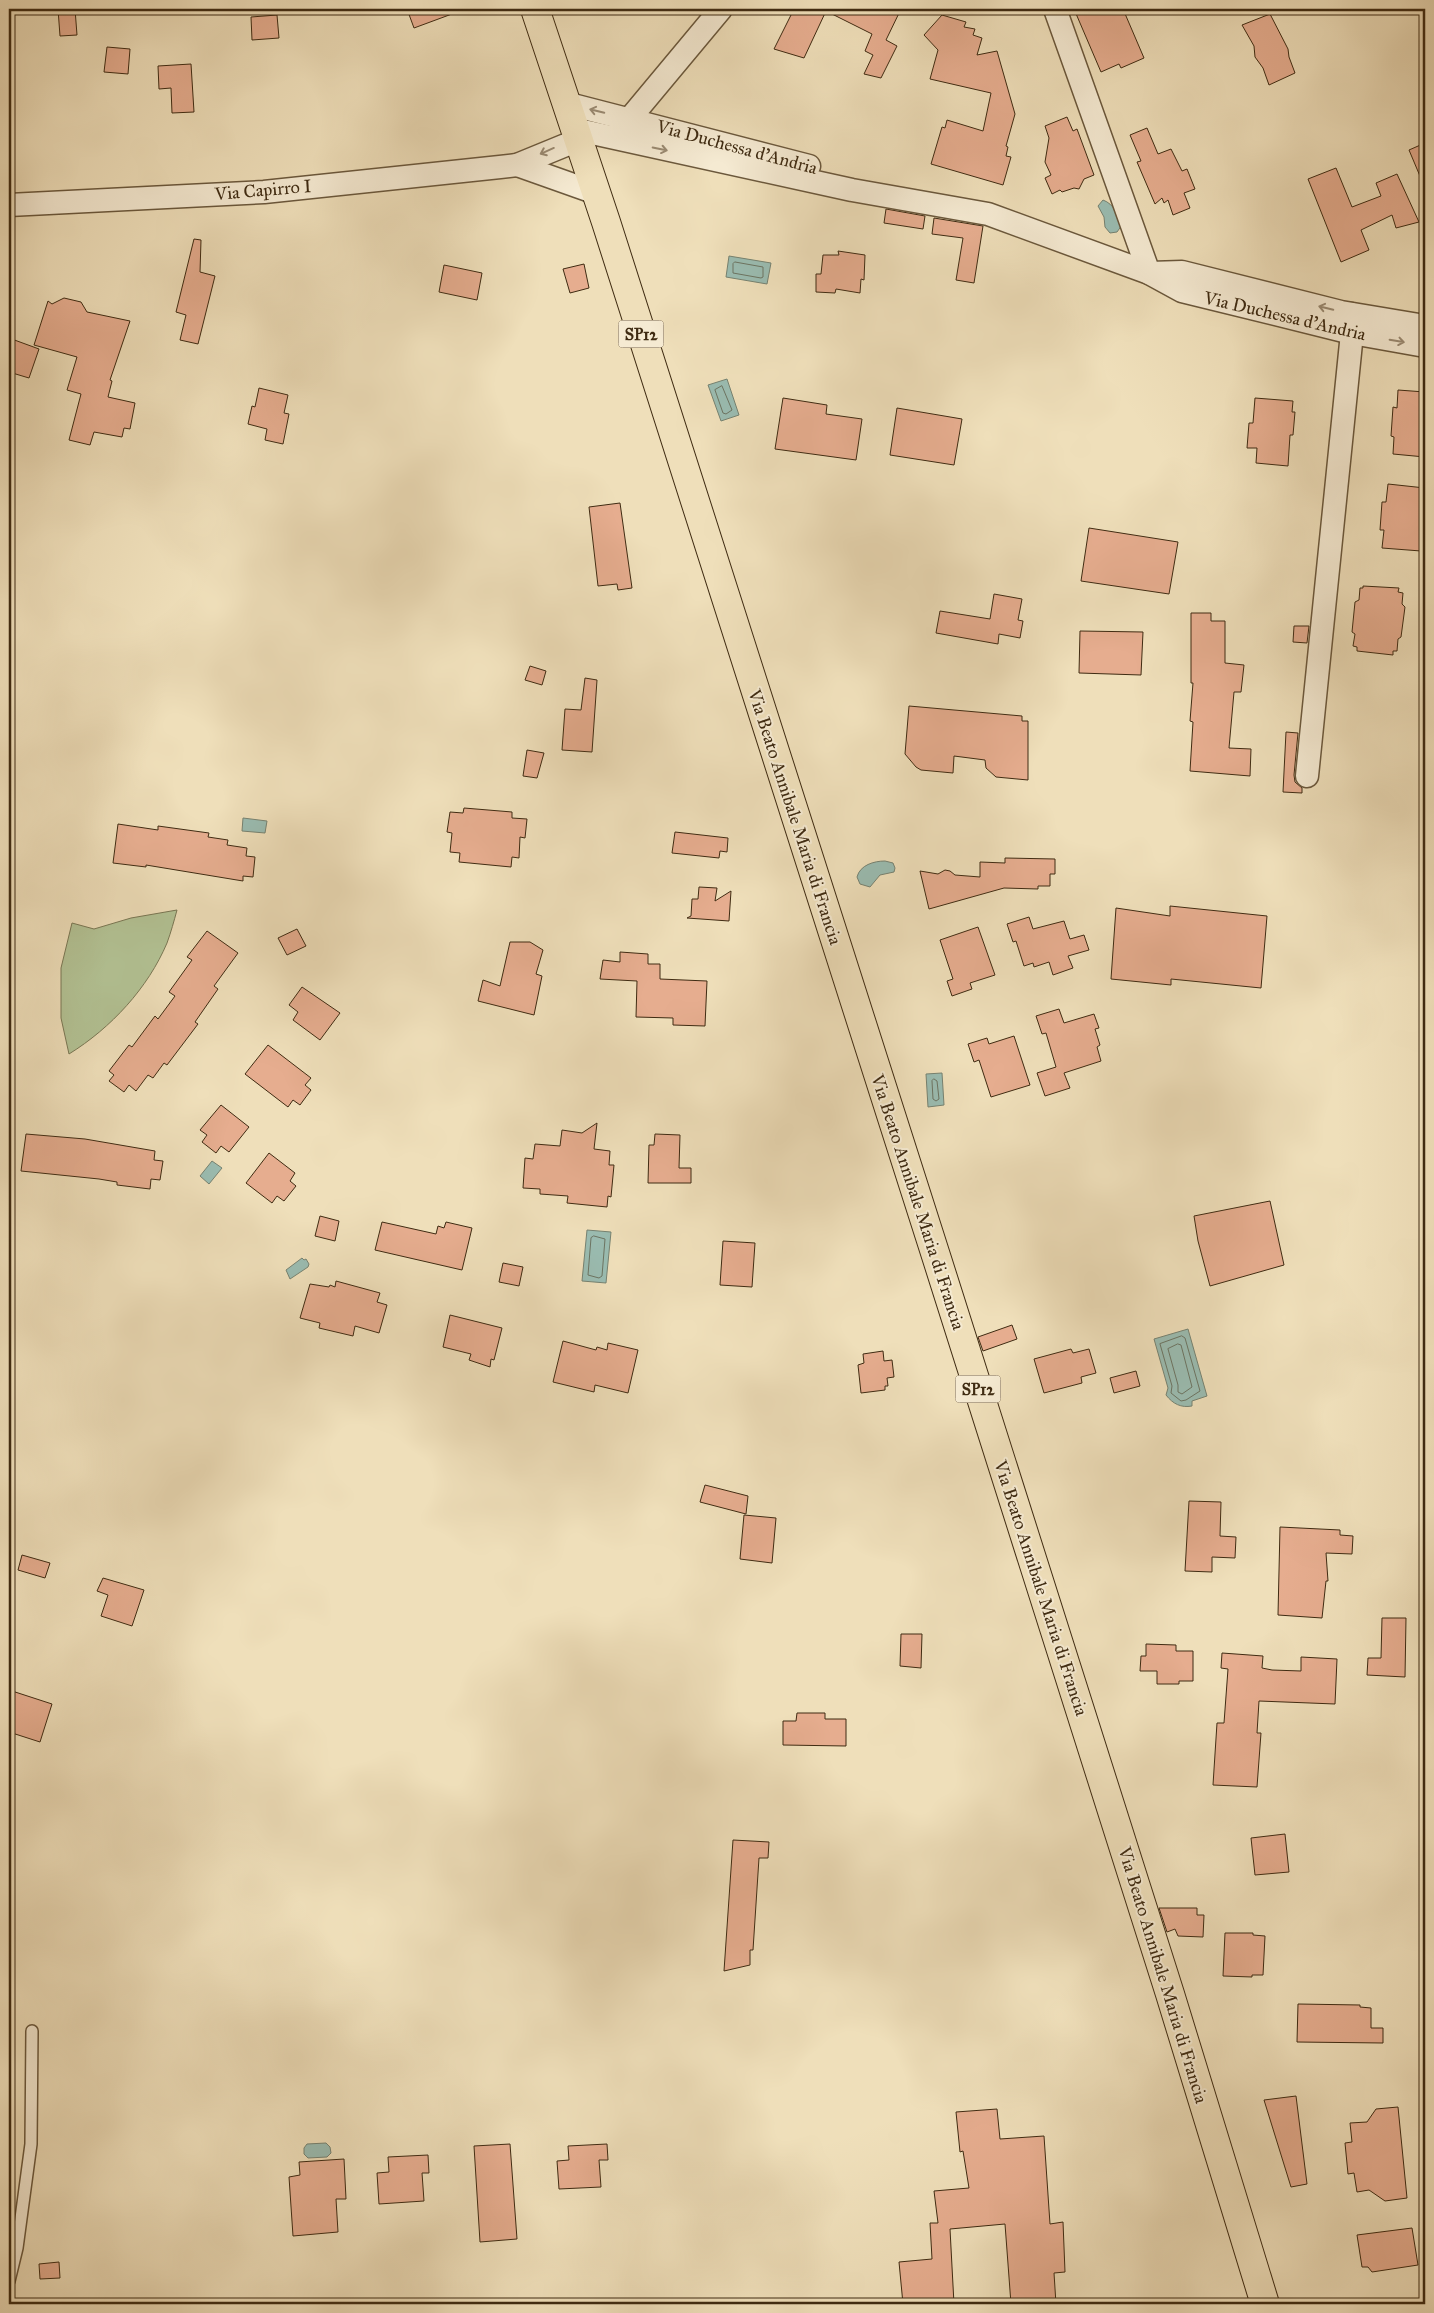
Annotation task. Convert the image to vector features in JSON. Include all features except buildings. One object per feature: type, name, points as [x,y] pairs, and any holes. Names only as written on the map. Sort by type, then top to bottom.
[{"type":"main road","name":"SP12","points":[[535,9],[565,103]]},
{"type":"main road","name":"Via Beato Annibale Maria di Francia","points":[[565,103],[596,193],[1170,1994],[1265,2304]]},
{"type":"street","points":[[613,138],[721,9]]},
{"type":"street","points":[[1055,9],[1149,273]]},
{"type":"street","name":"Via Duchessa d'Andria","points":[[565,103],[853,177],[906,198]]},
{"type":"street","name":"Via Duchessa d'Andria","points":[[579,143],[613,138],[852,190],[906,198],[988,214],[1149,273],[1182,291],[1352,324],[1425,346]]},
{"type":"street","name":"Via Capirro I","points":[[9,205],[264,192],[517,165],[579,143]]},
{"type":"street","name":"Via Capirro I","points":[[543,173],[570,167],[579,143]]},
{"type":"street","name":"Via Capirro I","points":[[517,165],[596,193]]},
{"type":"street","name":"Via Duchessa d'Andria","points":[[1352,324],[1425,326]]},
{"type":"street","points":[[1308,776],[1352,324]]},
{"type":"lane","points":[[9,2281],[17,2248],[31,2144],[32,2031]]},
{"type":"green space","points":[[177,910],[167,943],[150,976],[139,991],[127,1006],[99,1032],[69,1054],[61,1018],[61,968],[72,923],[94,929],[131,918]]},
{"type":"water","points":[[1103,200],[1113,207],[1119,217],[1122,225],[1117,232],[1110,233],[1105,227],[1104,217],[1098,206]]},
{"type":"water","points":[[729,256],[771,263],[767,284],[726,277]]},
{"type":"water","points":[[727,379],[739,415],[721,421],[708,385]]},
{"type":"water","points":[[243,818],[267,821],[265,833],[242,831]]},
{"type":"water","points":[[885,861],[893,863],[894,872],[880,875],[870,887],[860,884],[857,877],[861,869],[872,863]]},
{"type":"water","points":[[942,1073],[944,1105],[928,1107],[926,1074]]},
{"type":"water","points":[[212,1161],[222,1168],[209,1184],[200,1176]]},
{"type":"water","points":[[587,1230],[611,1232],[606,1283],[582,1281]]},
{"type":"water","points":[[302,1258],[306,1259],[309,1264],[308,1267],[290,1279],[286,1270]]},
{"type":"water","points":[[1188,1329],[1207,1396],[1192,1401],[1192,1406],[1181,1406],[1171,1401],[1166,1395],[1168,1388],[1154,1339]]},
{"type":"water","points":[[326,2143],[330,2147],[331,2153],[327,2157],[308,2158],[304,2154],[304,2148],[307,2144]]}]
